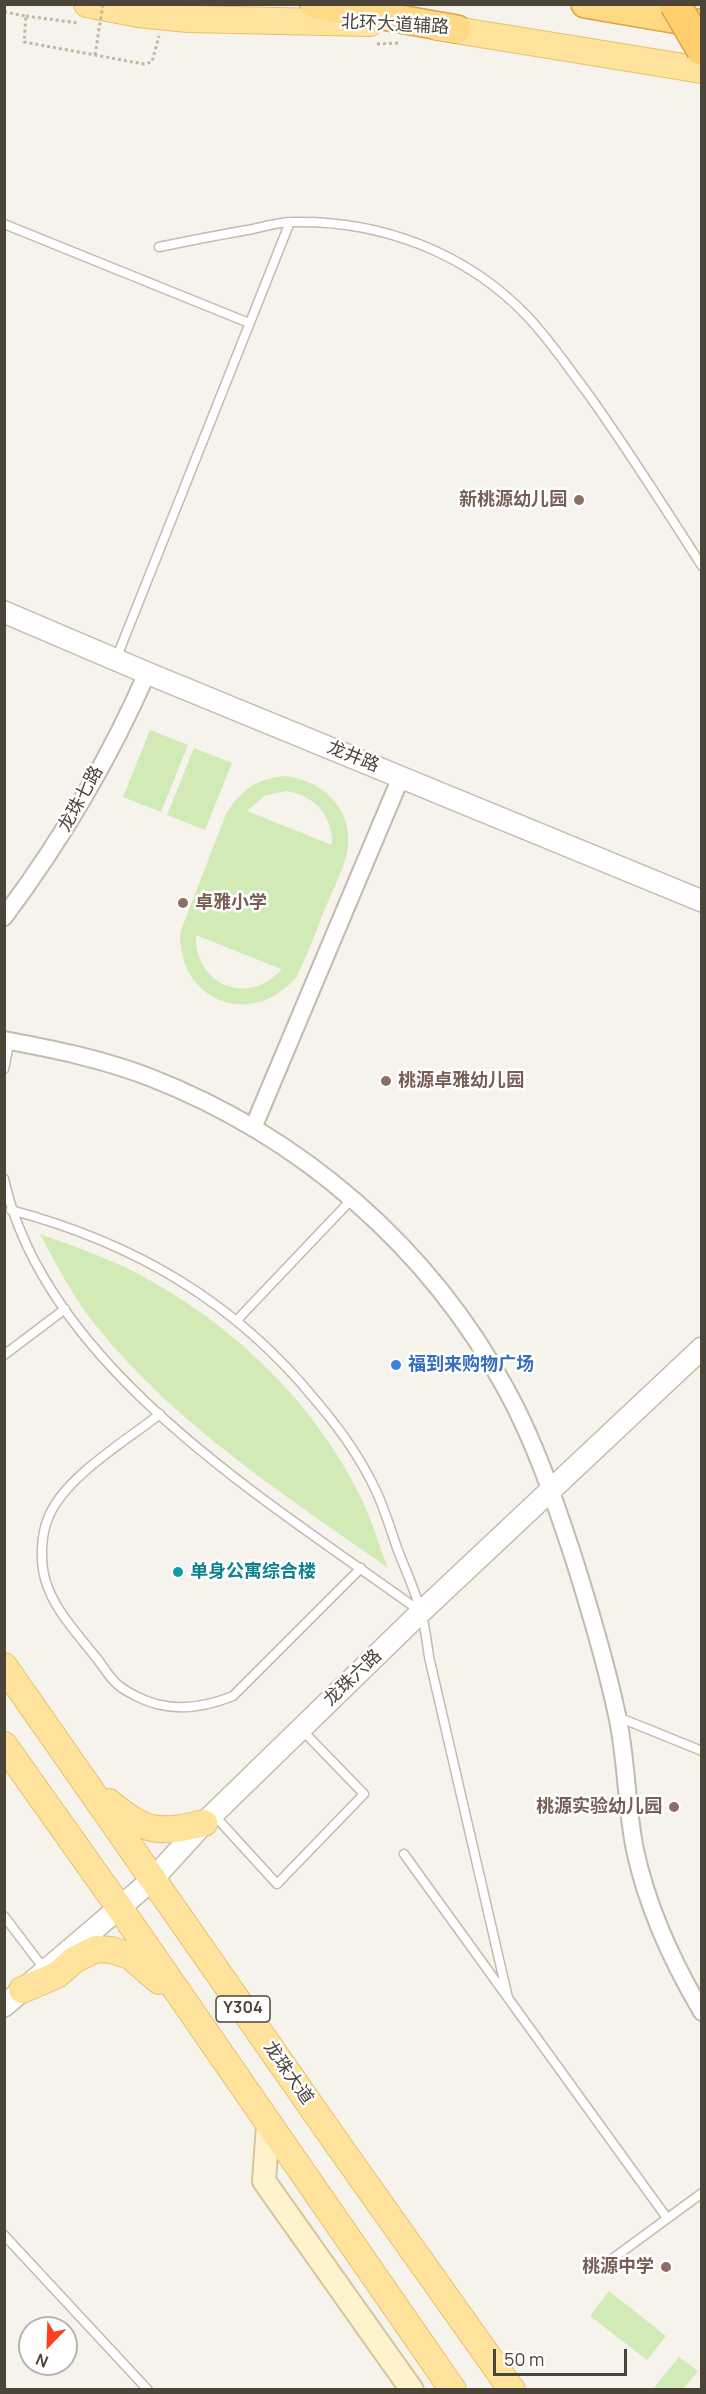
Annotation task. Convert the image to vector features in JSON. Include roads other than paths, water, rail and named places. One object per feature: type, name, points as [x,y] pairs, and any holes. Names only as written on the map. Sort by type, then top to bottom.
[{"type":"highway","points":[[314,4],[457,29]]},
{"type":"highway","points":[[585,4],[702,24]]},
{"type":"highway","points":[[675,4],[702,50]]},
{"type":"main road","name":"北环大道辅路","points":[[87,4],[138,14],[188,19],[379,23],[457,29],[702,70]]},
{"type":"main road","name":"龙珠大道","points":[[4,1666],[354,2168],[512,2390]]},
{"type":"main road","points":[[4,1745],[119,1907],[453,2390]]},
{"type":"main road","points":[[81,1774],[110,1803],[139,1824],[157,1830],[176,1830],[209,1819]]},
{"type":"main road","points":[[13,1998],[57,1975],[74,1960],[96,1949],[111,1950],[130,1956],[186,2005]]},
{"type":"main road","points":[[268,2125],[264,2181],[412,2390]]},
{"type":"street","name":"龙井路","points":[[4,612],[702,901]]},
{"type":"street","name":"龙珠七路","points":[[4,917],[45,862],[136,699],[147,673]]},
{"type":"street","points":[[253,1128],[401,777]]},
{"type":"street","points":[[7,1040],[80,1055],[148,1077],[214,1106],[253,1128],[318,1171],[352,1198],[428,1274],[471,1331],[513,1402],[551,1490],[587,1601],[618,1717],[635,1850],[661,1929],[702,2012]]},
{"type":"street","name":"龙珠六路","points":[[13,1998],[153,1879],[209,1819],[421,1612],[702,1348]]},
{"type":"lane","points":[[116,660],[290,222]]},
{"type":"lane","points":[[159,247],[290,222],[334,222],[377,230],[419,243],[458,262],[494,287],[526,316],[554,349],[616,432],[702,566]]},
{"type":"lane","points":[[4,224],[249,323]]},
{"type":"lane","points":[[4,1069],[7,1040]]},
{"type":"lane","points":[[4,1179],[11,1210],[36,1264],[65,1310],[103,1358],[159,1414],[223,1471],[421,1612]]},
{"type":"lane","points":[[237,1320],[352,1198]]},
{"type":"lane","points":[[11,1210],[62,1224],[131,1252],[177,1277],[237,1320],[271,1350],[301,1382],[355,1454],[377,1493],[421,1612],[429,1657],[508,1998]]},
{"type":"lane","points":[[4,1355],[65,1310]]},
{"type":"lane","points":[[159,1414],[79,1477],[62,1495],[49,1516],[42,1545],[45,1578],[59,1609],[117,1685],[137,1697],[162,1706],[189,1708],[214,1704],[233,1696],[361,1568]]},
{"type":"lane","points":[[618,1717],[702,1750]]},
{"type":"lane","points":[[209,1819],[278,1884],[364,1794],[301,1729]]},
{"type":"lane","points":[[404,1854],[667,2218]]},
{"type":"lane","points":[[6,1921],[45,1970]]},
{"type":"lane","points":[[604,2265],[702,2193]]},
{"type":"lane","points":[[4,2235],[148,2390]]},
{"type":"place","name":"新桃源幼儿园","points":[[579,500]]},
{"type":"place","name":"卓雅小学","points":[[183,903]]},
{"type":"place","name":"桃源卓雅幼儿园","points":[[386,1081]]},
{"type":"place","name":"福到来购物广场","points":[[396,1365]]},
{"type":"place","name":"单身公寓综合楼","points":[[178,1572]]},
{"type":"place","name":"桃源实验幼儿园","points":[[674,1807]]},
{"type":"place","name":"桃源中学","points":[[666,2267]]}]
